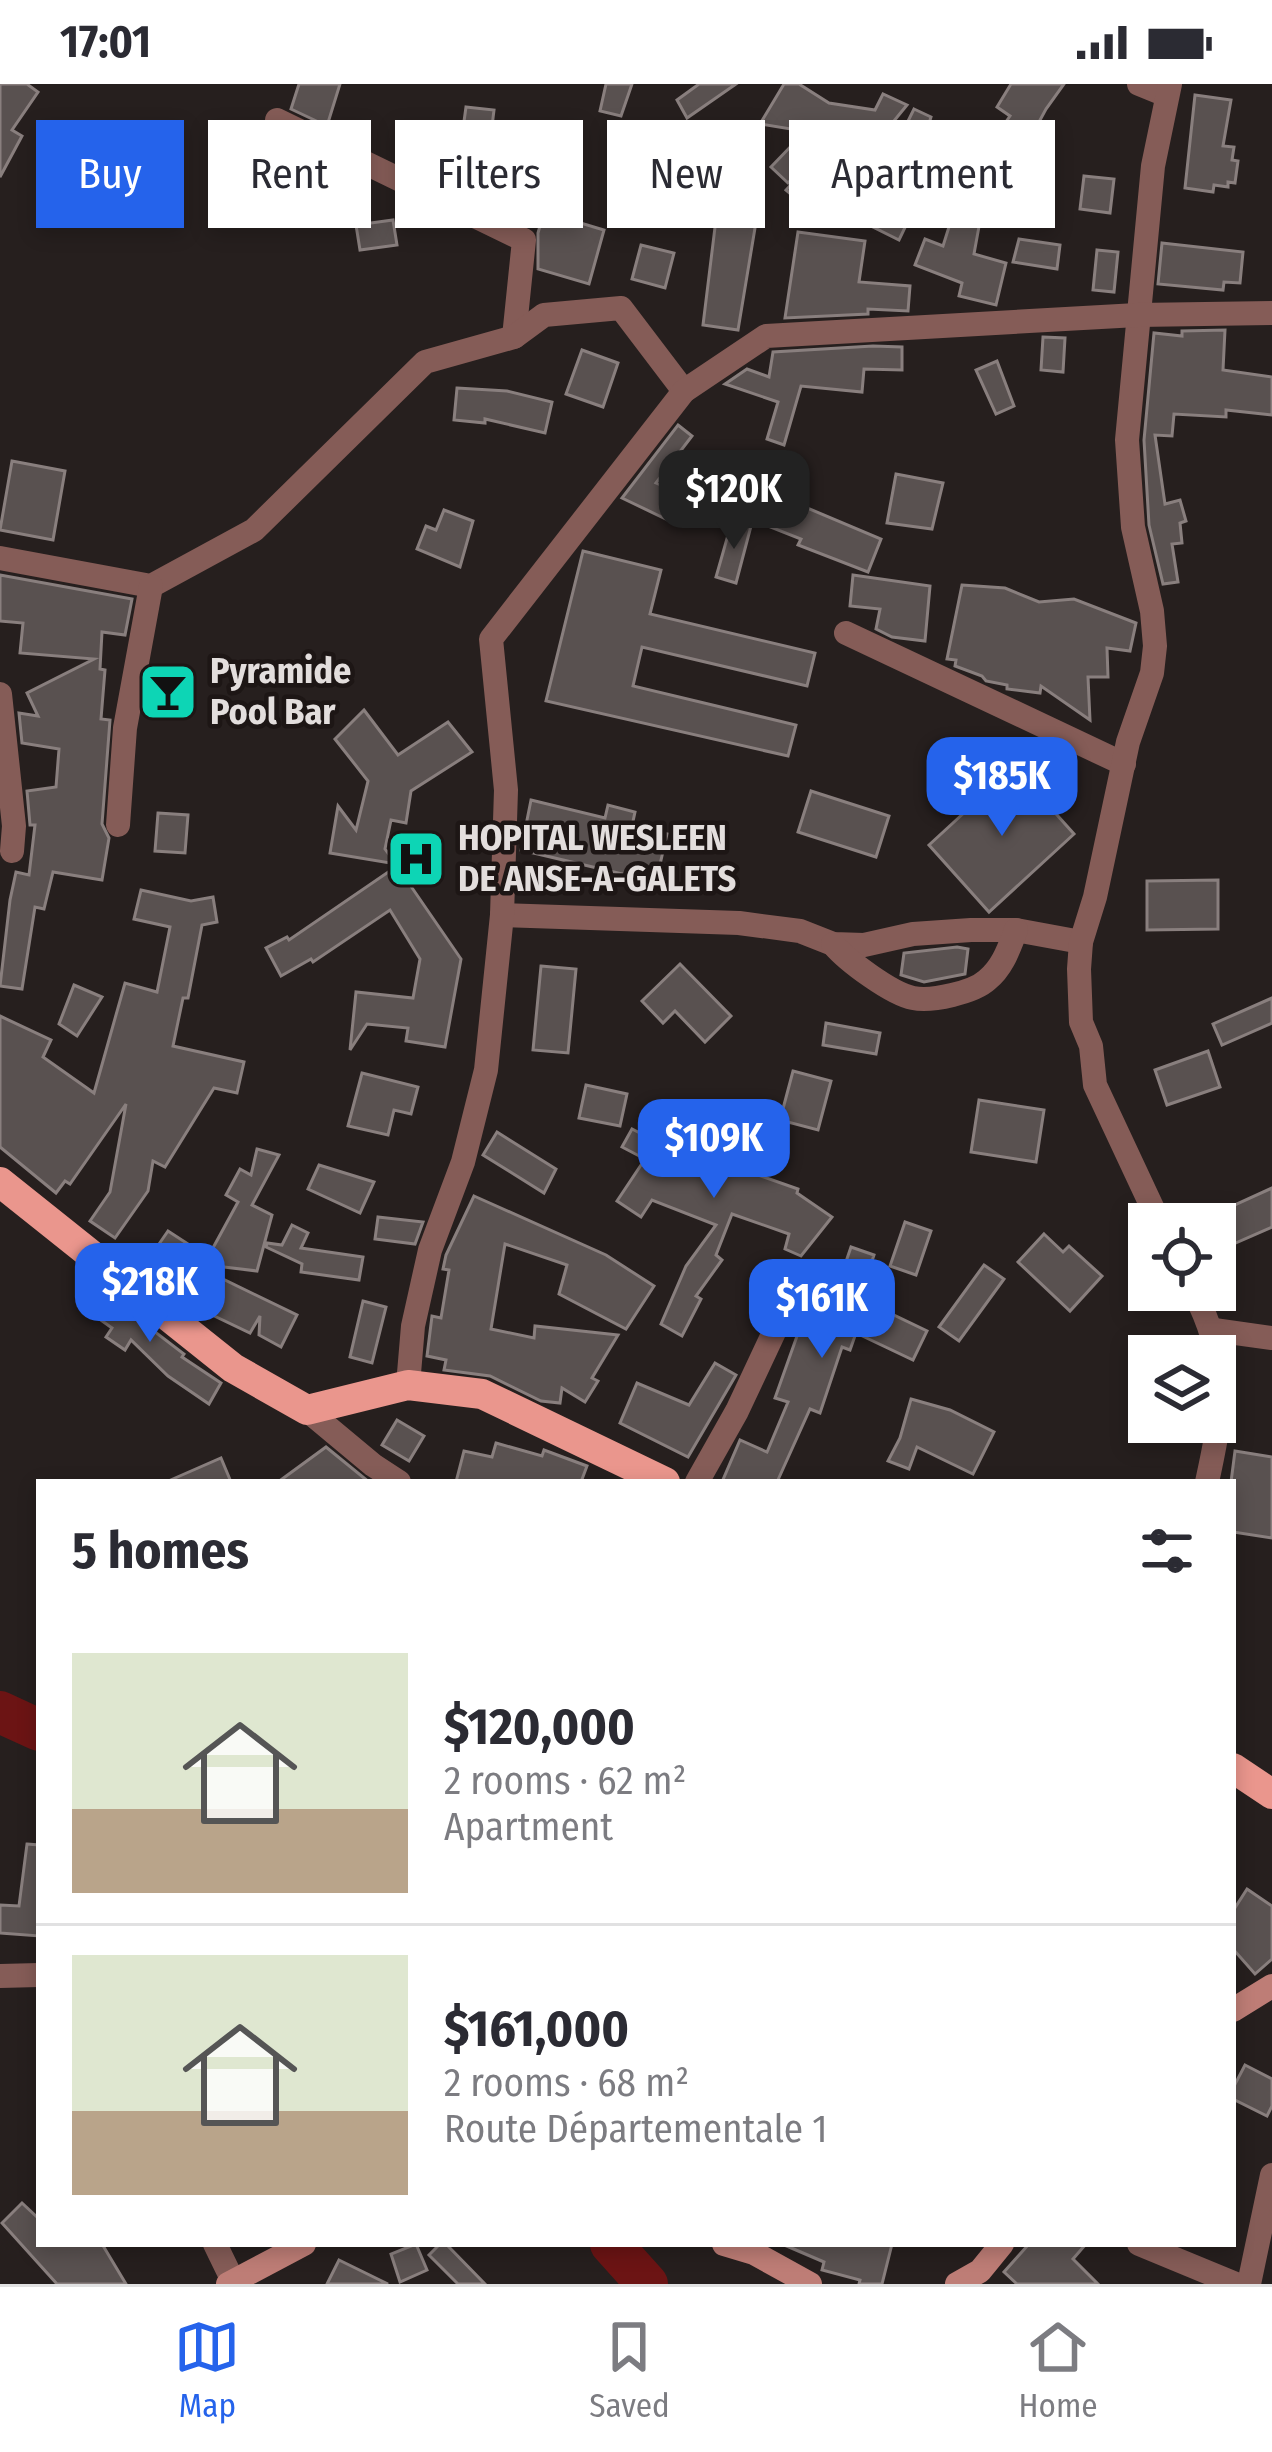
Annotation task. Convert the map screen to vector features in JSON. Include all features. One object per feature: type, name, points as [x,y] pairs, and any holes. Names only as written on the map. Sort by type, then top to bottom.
[{"type":"main road","points":[[0,1182],[233,1367],[307,1410],[409,1385],[482,1394],[659,1479]]},
{"type":"main road","points":[[1236,1770],[1272,1794]]},
{"type":"street","points":[[1138,84],[1168,89],[1153,166],[1126,440],[1133,527],[1155,646],[1152,673],[1124,764],[1096,896],[1081,942],[1081,1022],[1091,1046],[1095,1085],[1150,1203]]},
{"type":"street","points":[[371,166],[524,240],[514,338]]},
{"type":"street","points":[[0,558],[151,586],[254,530],[424,362],[514,338],[544,315],[621,308],[684,391]]},
{"type":"street","points":[[409,1385],[413,1326],[430,1250],[463,1162],[486,1070],[502,915],[506,790],[491,639],[684,391],[766,336],[1137,315],[1272,313]]},
{"type":"street","points":[[118,825],[125,728],[151,586]]},
{"type":"street","points":[[846,633],[1124,764]]},
{"type":"street","points":[[0,694],[14,826],[12,851]]},
{"type":"street","points":[[502,915],[739,923],[800,932],[833,944],[864,945],[913,934],[1016,930],[1081,942]]},
{"type":"street","points":[[833,944],[843,956],[914,999],[949,995],[985,983],[1004,960],[1016,930]]},
{"type":"street","points":[[1204,1311],[1214,1330],[1220,1390],[1208,1479]]},
{"type":"street","points":[[699,1479],[776,1328]]},
{"type":"street","points":[[1214,1330],[1272,1337]]},
{"type":"street","points":[[307,1410],[394,1479]]},
{"type":"street","points":[[0,1976],[36,1975]]},
{"type":"street","points":[[1236,2008],[1272,1986]]},
{"type":"street","points":[[1249,2284],[1272,2175]]},
{"type":"street","points":[[216,2247],[230,2283],[298,2247]]},
{"type":"street","points":[[734,2247],[810,2284]]},
{"type":"street","points":[[957,2284],[989,2277],[1001,2247]]},
{"type":"street","points":[[1146,2247],[1236,2284]]},
{"type":"building","points":[[0,84],[27,84],[38,92],[12,130],[22,136],[0,177]]},
{"type":"building","points":[[299,84],[340,84],[329,120],[314,120],[291,109]]},
{"type":"building","points":[[606,84],[632,84],[621,116],[600,111]]},
{"type":"building","points":[[699,84],[736,84],[687,118],[677,100]]},
{"type":"building","points":[[784,84],[799,84],[829,103],[875,110],[883,94],[907,105],[895,120],[789,120],[789,129],[765,125],[762,120]]},
{"type":"building","points":[[1011,84],[1064,84],[1040,120],[1007,120],[1010,116],[997,107]]},
{"type":"building","points":[[1195,95],[1231,100],[1223,146],[1234,147],[1232,160],[1238,161],[1235,183],[1214,185],[1213,192],[1185,188]]},
{"type":"building","points":[[466,107],[494,110],[493,120],[464,120]]},
{"type":"building","points":[[914,109],[931,117],[930,120],[909,120]]},
{"type":"building","points":[[789,148],[788,183],[771,167]]},
{"type":"building","points":[[1084,176],[1114,179],[1110,213],[1080,209]]},
{"type":"building","points":[[393,220],[397,245],[360,250],[356,228],[371,228],[371,223]]},
{"type":"building","points":[[583,224],[604,230],[589,284],[538,269],[539,228],[583,228]]},
{"type":"building","points":[[715,228],[755,228],[738,330],[703,325]]},
{"type":"building","points":[[875,228],[905,228],[899,240]]},
{"type":"building","points":[[949,228],[979,228],[974,254],[1006,263],[996,305],[959,296],[962,283],[915,265],[925,239],[943,246]]},
{"type":"building","points":[[798,232],[865,241],[859,282],[910,286],[908,311],[868,309],[868,314],[785,318]]},
{"type":"building","points":[[1019,239],[1060,245],[1057,269],[1013,262]]},
{"type":"building","points":[[1162,243],[1243,252],[1240,283],[1224,282],[1223,290],[1158,284]]},
{"type":"building","points":[[641,245],[674,253],[665,288],[632,279]]},
{"type":"building","points":[[1097,250],[1118,252],[1114,292],[1093,290]]},
{"type":"building","points":[[1225,330],[1223,370],[1272,377],[1272,415],[1226,410],[1226,417],[1174,414],[1172,436],[1155,435],[1165,504],[1180,500],[1186,521],[1180,523],[1182,543],[1172,544],[1178,582],[1163,584],[1149,525],[1144,440],[1154,333],[1182,336],[1182,331]]},
{"type":"building","points":[[1043,337],[1065,338],[1063,372],[1041,370]]},
{"type":"building","points":[[902,347],[902,370],[864,369],[862,392],[801,386],[784,445],[767,439],[778,402],[725,384],[747,369],[769,377],[773,352]]},
{"type":"building","points":[[582,350],[618,363],[603,407],[566,394]]},
{"type":"building","points":[[997,361],[1014,406],[996,414],[976,370]]},
{"type":"building","points":[[457,388],[507,391],[552,402],[545,433],[485,419],[485,423],[454,420]]},
{"type":"building","points":[[678,425],[692,436],[656,483],[685,496],[672,522],[622,498]]},
{"type":"building","points":[[12,461],[65,471],[53,540],[0,530]]},
{"type":"building","points":[[896,474],[943,483],[932,529],[887,523]]},
{"type":"building","points":[[755,486],[881,539],[868,572],[798,545],[801,539],[743,516]]},
{"type":"building","points":[[444,510],[473,521],[460,567],[417,549],[426,526],[436,530]]},
{"type":"building","points":[[732,521],[751,526],[736,583],[716,577]]},
{"type":"building","points":[[583,551],[661,570],[650,614],[815,653],[807,686],[642,647],[633,686],[796,725],[788,756],[546,701]]},
{"type":"building","points":[[0,575],[132,599],[125,635],[102,632],[101,719],[110,720],[102,824],[109,838],[102,880],[53,872],[44,909],[35,907],[22,989],[0,986],[10,900],[16,872],[29,875],[35,825],[30,825],[27,791],[56,787],[59,749],[22,743],[19,713],[38,716],[27,693],[94,659],[20,653],[23,623],[0,621]]},
{"type":"building","points":[[853,575],[930,586],[925,641],[892,637],[876,629],[880,609],[850,606]]},
{"type":"building","points":[[962,585],[1005,588],[1039,602],[1074,599],[1136,623],[1130,651],[1107,648],[1108,677],[1088,677],[1090,720],[1041,686],[1040,693],[1007,689],[947,659]]},
{"type":"building","points":[[364,710],[398,755],[448,722],[472,752],[411,791],[406,823],[391,820],[385,849],[396,864],[330,853],[338,806],[356,830],[368,781],[335,739]]},
{"type":"building","points":[[1014,767],[1074,834],[989,912],[929,845]]},
{"type":"building","points":[[811,791],[889,816],[876,857],[798,832]]},
{"type":"building","points":[[531,800],[605,818],[608,805],[635,812],[632,826],[667,834],[656,882],[521,850]]},
{"type":"building","points":[[158,813],[188,815],[185,853],[155,851]]},
{"type":"building","points":[[397,866],[461,959],[445,1047],[406,1041],[408,1028],[367,1024],[350,1050],[356,992],[413,998],[420,959],[390,910],[313,962],[281,976],[266,948],[289,940]]},
{"type":"building","points":[[1218,880],[1218,929],[1147,930],[1147,881]]},
{"type":"building","points":[[141,890],[191,901],[213,897],[217,922],[202,925],[173,1046],[244,1062],[237,1093],[214,1088],[165,1167],[153,1161],[148,1191],[115,1238],[90,1221],[110,1192],[126,1104],[70,1184],[65,1181],[56,1193],[0,1147],[0,1016],[51,1040],[43,1057],[94,1093],[125,983],[157,992],[170,927],[134,919]]},
{"type":"building","points":[[968,949],[965,974],[924,982],[901,975],[904,953]]},
{"type":"building","points":[[680,964],[731,1016],[705,1042],[675,1011],[663,1023],[642,1001]]},
{"type":"building","points":[[541,966],[576,969],[568,1053],[533,1050]]},
{"type":"building","points":[[74,985],[102,997],[77,1036],[59,1024]]},
{"type":"building","points":[[1272,998],[1272,1023],[1222,1045],[1213,1024]]},
{"type":"building","points":[[826,1023],[880,1033],[876,1054],[823,1045]]},
{"type":"building","points":[[1208,1051],[1220,1087],[1167,1105],[1155,1070]]},
{"type":"building","points":[[793,1071],[831,1081],[818,1130],[780,1120]]},
{"type":"building","points":[[362,1073],[418,1087],[411,1114],[394,1110],[388,1135],[348,1126]]},
{"type":"building","points":[[586,1085],[627,1094],[620,1126],[579,1118]]},
{"type":"building","points":[[979,1100],[1044,1110],[1036,1162],[971,1152]]},
{"type":"building","points":[[681,1123],[749,1132],[744,1170],[798,1189],[797,1193],[832,1217],[801,1256],[785,1249],[789,1234],[732,1214],[716,1255],[722,1260],[696,1296],[701,1299],[682,1336],[661,1324],[686,1266],[716,1225],[652,1200],[641,1217],[617,1201],[645,1159],[622,1147],[632,1129],[677,1152]]},
{"type":"building","points":[[497,1132],[556,1169],[544,1193],[483,1155]]},
{"type":"building","points":[[257,1149],[279,1155],[252,1205],[272,1215],[257,1271],[190,1263],[297,1315],[281,1347],[259,1335],[260,1316],[250,1333],[206,1312],[146,1263],[168,1231],[208,1257],[238,1202],[226,1195],[240,1169],[251,1175]]},
{"type":"building","points":[[319,1165],[374,1182],[360,1213],[308,1189]]},
{"type":"building","points":[[1272,1188],[1272,1227],[1236,1243],[1236,1204]]},
{"type":"building","points":[[474,1196],[606,1255],[654,1286],[626,1329],[559,1294],[567,1265],[505,1244],[491,1329],[534,1338],[535,1326],[618,1335],[592,1378],[598,1381],[585,1402],[562,1388],[560,1403],[541,1401],[490,1376],[444,1370],[446,1360],[427,1356],[432,1316],[441,1318],[449,1270],[443,1269],[446,1255]]},
{"type":"building","points":[[378,1217],[423,1222],[415,1244],[375,1239]]},
{"type":"building","points":[[905,1222],[931,1231],[916,1275],[890,1266]]},
{"type":"building","points":[[292,1225],[308,1233],[301,1248],[363,1257],[359,1280],[301,1272],[302,1264],[266,1247],[267,1243],[282,1245]]},
{"type":"building","points":[[1044,1234],[1063,1252],[1069,1246],[1102,1276],[1070,1311],[1018,1262]]},
{"type":"building","points":[[851,1247],[874,1255],[861,1295],[927,1331],[913,1360],[856,1333],[850,1350],[842,1347],[820,1413],[810,1409],[778,1479],[723,1479],[740,1440],[767,1452],[788,1402],[775,1398],[802,1322],[790,1317],[804,1284],[834,1297]]},
{"type":"building","points":[[984,1265],[1004,1279],[959,1341],[939,1327]]},
{"type":"building","points":[[95,1286],[221,1383],[209,1404],[168,1376],[131,1340],[125,1350],[106,1337],[112,1328],[81,1306]]},
{"type":"building","points":[[363,1301],[386,1307],[372,1363],[350,1357]]},
{"type":"building","points":[[715,1363],[736,1375],[688,1457],[620,1423],[637,1383],[689,1405]]},
{"type":"building","points":[[911,1399],[950,1410],[994,1432],[973,1474],[917,1447],[909,1469],[888,1461]]},
{"type":"building","points":[[397,1420],[424,1436],[409,1461],[382,1445]]},
{"type":"building","points":[[496,1443],[542,1456],[544,1450],[587,1466],[582,1479],[457,1479],[464,1451],[492,1457]]},
{"type":"building","points":[[326,1447],[365,1479],[282,1479]]},
{"type":"building","points":[[1235,1451],[1272,1457],[1272,1538],[1236,1532],[1236,1479],[1231,1479]]},
{"type":"building","points":[[221,1458],[230,1479],[173,1479]]},
{"type":"building","points":[[27,1844],[36,1845],[36,1936],[0,1933],[0,1905],[19,1906]]},
{"type":"building","points":[[1247,1889],[1272,1906],[1272,1959],[1255,1974],[1236,1952],[1236,1906]]},
{"type":"building","points":[[1245,2065],[1272,2079],[1272,2106],[1267,2116],[1236,2100],[1236,2082]]},
{"type":"building","points":[[22,2203],[36,2216],[36,2247],[104,2247],[126,2284],[57,2284],[2,2223]]},
{"type":"building","points":[[417,2247],[427,2270],[400,2282],[391,2254]]},
{"type":"building","points":[[437,2247],[449,2247],[485,2284],[458,2284],[429,2255]]},
{"type":"building","points":[[789,2247],[891,2247],[882,2284],[859,2284],[860,2280],[822,2270],[824,2262]]},
{"type":"building","points":[[1026,2247],[1083,2247],[1073,2259],[1098,2284],[1017,2284],[1004,2272]]},
{"type":"building","points":[[339,2260],[388,2284],[327,2284]]},
{"type":"waterway","points":[[0,1712],[36,1729]]},
{"type":"waterway","points":[[614,2247],[647,2284]]},
{"type":"place","name":"Pyramide Pool Bar","points":[[168,692]]},
{"type":"place","name":"HOPITAL WESLEEN DE ANSE-A-GALETS","points":[[416,859]]}]
